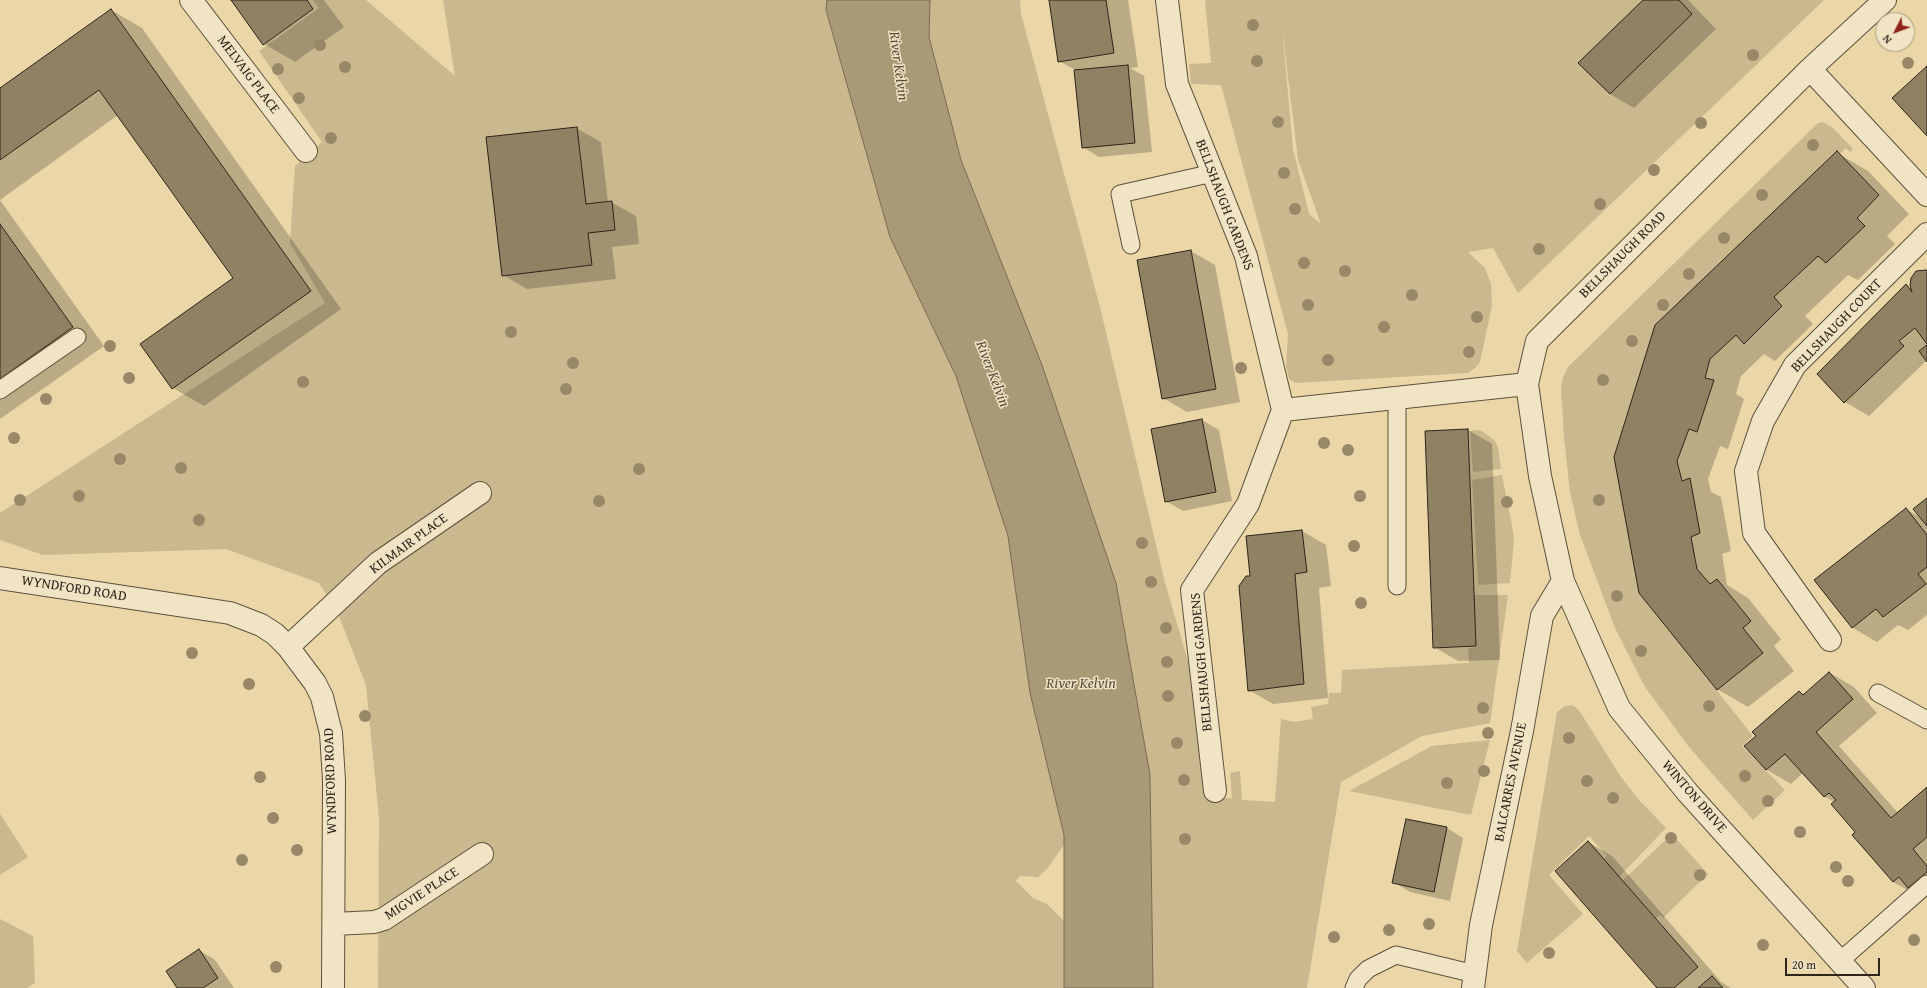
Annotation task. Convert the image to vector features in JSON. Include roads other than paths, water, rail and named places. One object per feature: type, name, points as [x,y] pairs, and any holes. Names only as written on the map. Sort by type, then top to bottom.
[{"type":"street","name":"MELVAIG PLACE","points":[[191,0],[306,151]]},
{"type":"street","name":"BELLSHAUGH GARDENS","points":[[1168,0],[1177,84],[1246,256],[1283,410],[1248,504],[1192,590],[1215,791]]},
{"type":"street","name":"BELLSHAUGH ROAD","points":[[1563,581],[1540,476],[1527,384],[1536,341],[1810,69],[1885,0]]},
{"type":"street","points":[[1810,69],[1927,195]]},
{"type":"street","name":"BELLSHAUGH COURT","points":[[1830,640],[1754,533],[1746,471],[1763,421],[1795,365],[1927,234]]},
{"type":"street","points":[[1283,410],[1527,384]]},
{"type":"street","name":"KILMAIR PLACE","points":[[288,647],[378,563],[480,493]]},
{"type":"street","name":"WYNDFORD ROAD","points":[[0,578],[230,613],[261,625],[275,634],[288,647],[315,683],[322,697],[331,733],[333,753],[333,988]]},
{"type":"street","name":"WINTON DRIVE","points":[[1563,581],[1619,708],[1688,793],[1864,988]]},
{"type":"street","name":"BALCARRES AVENUE","points":[[1474,981],[1482,925],[1522,731],[1542,616],[1563,581]]},
{"type":"street","name":"MIGVIE PLACE","points":[[334,924],[374,922],[384,919],[482,854]]},
{"type":"lane","points":[[1131,245],[1120,194],[1213,173]]},
{"type":"lane","points":[[0,390],[77,337]]},
{"type":"lane","points":[[1397,398],[1397,586]]},
{"type":"lane","points":[[1878,693],[1927,720]]},
{"type":"lane","points":[[1840,962],[1927,884]]},
{"type":"lane","points":[[1354,988],[1358,979],[1368,969],[1396,955],[1474,981]]},
{"type":"water","name":"River Kelvin","points":[[827,0],[930,0],[929,37],[961,160],[1042,365],[1116,583],[1150,775],[1153,988],[1064,988],[1064,835],[1030,693],[1008,536],[956,376],[890,237],[826,10]]}]
